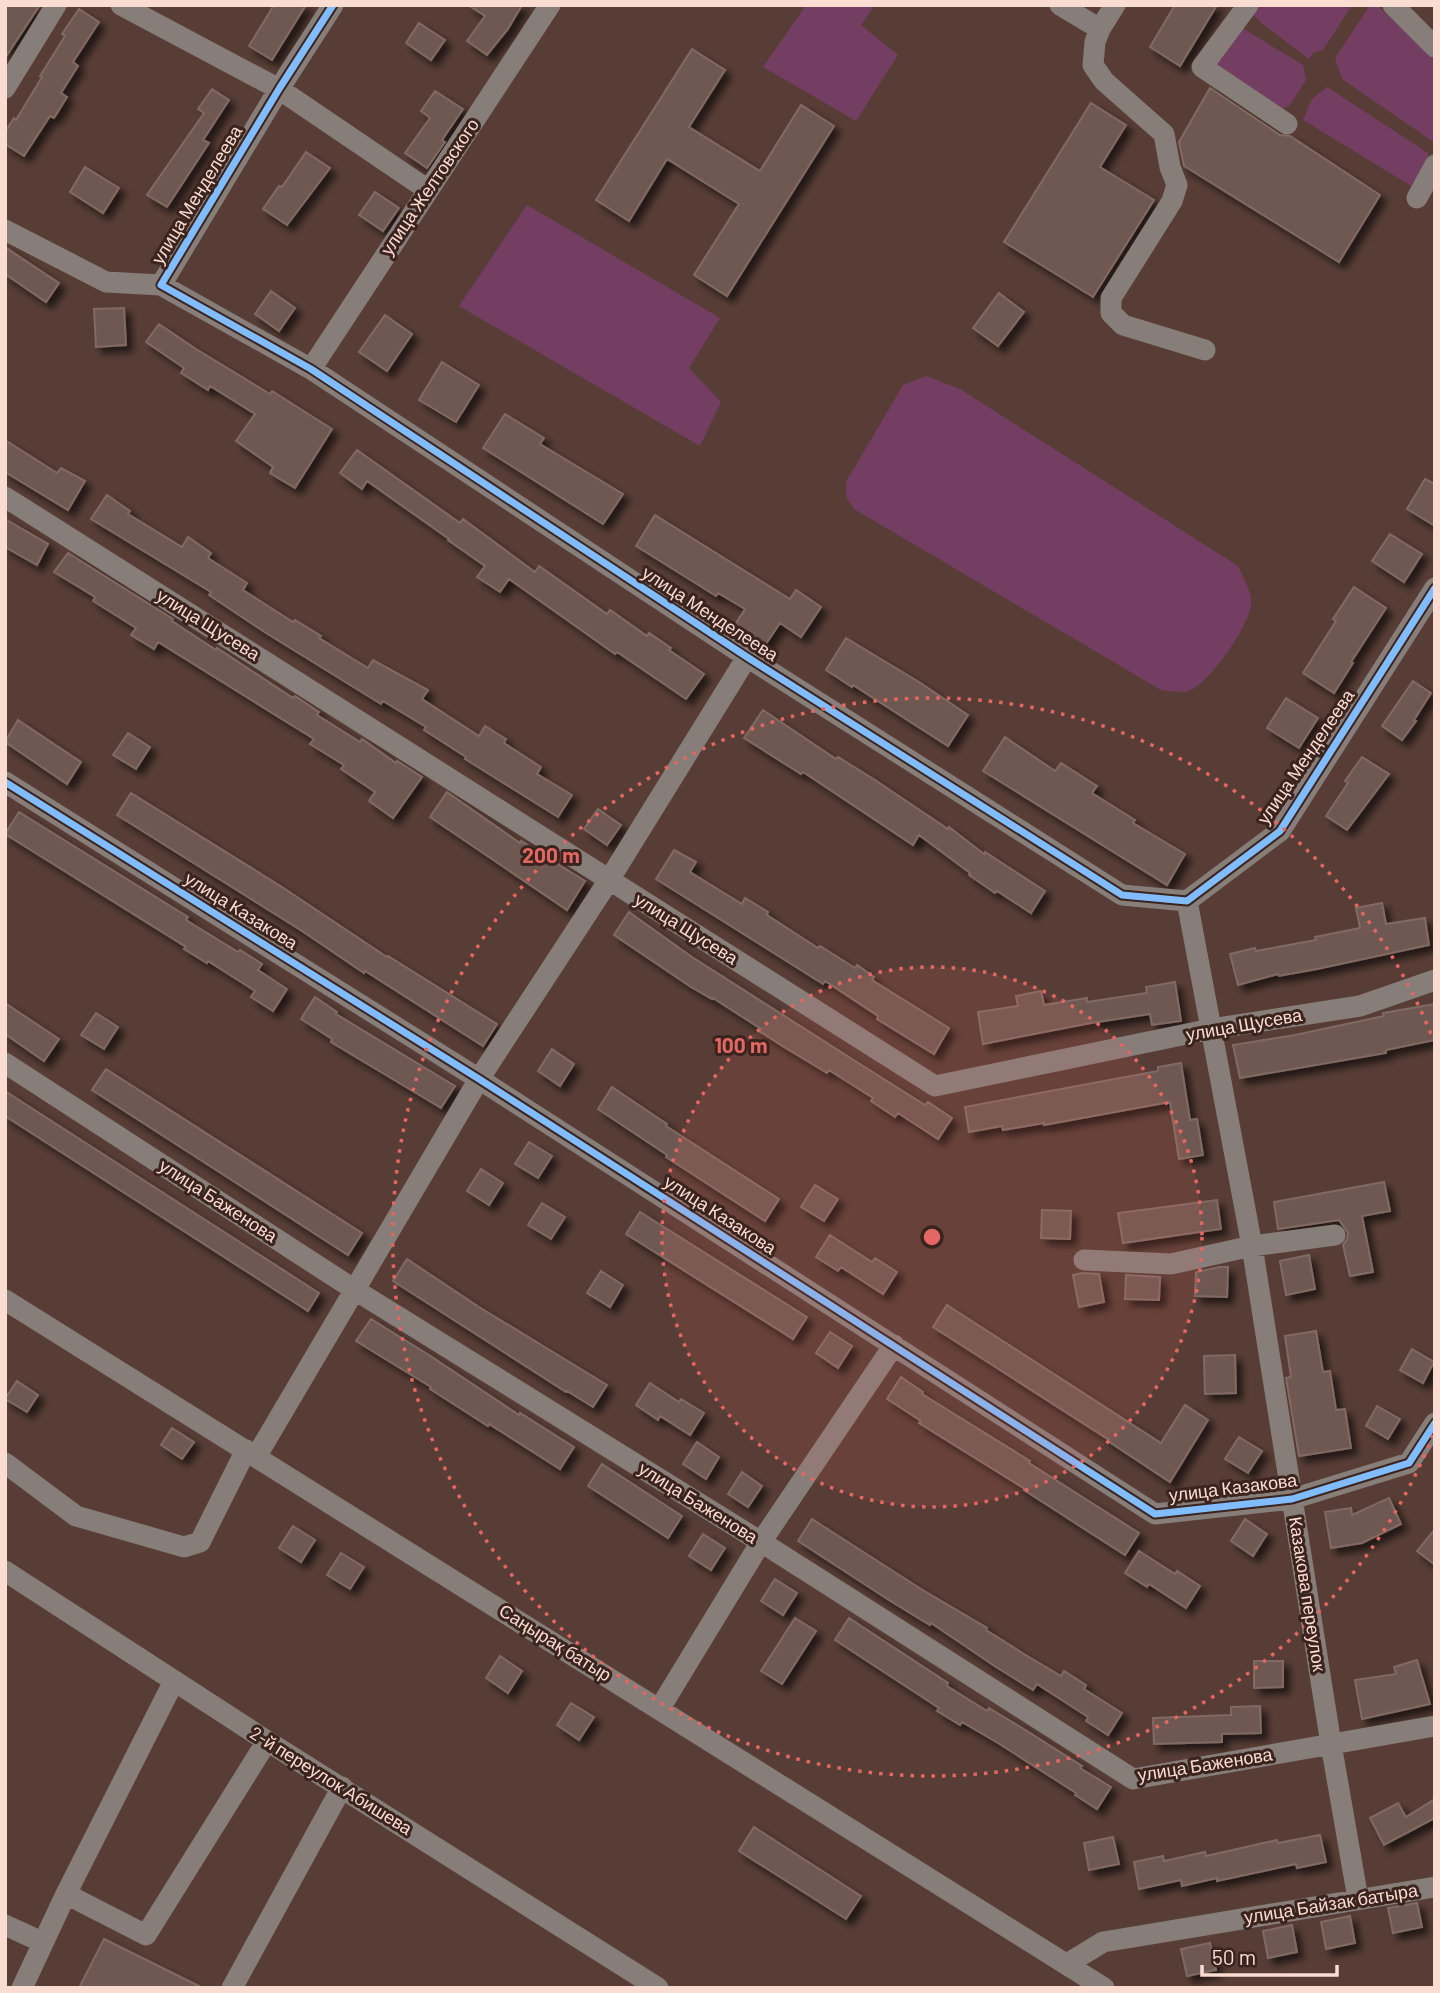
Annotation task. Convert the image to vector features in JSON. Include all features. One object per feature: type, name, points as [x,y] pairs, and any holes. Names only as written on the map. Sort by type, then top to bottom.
[{"type":"street","points":[[5,88],[56,5]]},
{"type":"street","points":[[121,5],[279,89],[428,190]]},
{"type":"street","name":"улица Менделеева","points":[[333,5],[161,285],[311,369],[747,657],[1122,895],[1187,901],[1280,831],[1435,588]]},
{"type":"street","name":"улица Желтовского","points":[[311,369],[550,5]]},
{"type":"street","points":[[1060,5],[1100,29]]},
{"type":"street","points":[[1115,5],[1095,42],[1093,65],[1104,81],[1164,134],[1170,167],[1177,185],[1172,201],[1111,298],[1111,313],[1123,325],[1205,350]]},
{"type":"street","points":[[1248,5],[1202,67],[1287,124]]},
{"type":"street","points":[[1393,5],[1435,47]]},
{"type":"street","points":[[1417,198],[1435,165]]},
{"type":"street","points":[[5,230],[106,282],[161,285]]},
{"type":"street","name":"улица Щусева","points":[[5,497],[935,1086],[1211,1029],[1360,1006],[1435,980]]},
{"type":"street","points":[[5,1463],[76,1516],[184,1547],[201,1542],[251,1454],[355,1290],[479,1079],[609,880],[747,657]]},
{"type":"street","name":"улица Казакова","points":[[5,782],[479,1079],[1155,1514],[1292,1499],[1409,1462],[1435,1423]]},
{"type":"street","name":"Казакова переулок","points":[[1187,901],[1251,1246],[1358,1899]]},
{"type":"street","name":"улица Баженова","points":[[5,1063],[355,1290],[761,1542],[1133,1779],[1435,1726]]},
{"type":"street","points":[[1084,1260],[1171,1264],[1251,1246],[1335,1235]]},
{"type":"street","name":"Саңырақ батыр","points":[[5,1300],[1104,1988]]},
{"type":"street","points":[[660,1708],[761,1542],[894,1345]]},
{"type":"street","name":"2-й переулок Абишева","points":[[5,1571],[267,1741],[658,1988]]},
{"type":"street","points":[[22,1988],[42,1942],[174,1681]]},
{"type":"street","points":[[66,1894],[146,1935],[267,1741]]},
{"type":"street","points":[[232,1988],[342,1787]]},
{"type":"street","name":"улица Байзак батыра","points":[[1068,1965],[1103,1942],[1435,1887]]},
{"type":"street","points":[[5,1925],[42,1942]]},
{"type":"shaded area","points":[[806,5],[875,5],[861,25],[898,55],[856,121],[763,67]]},
{"type":"shaded area","points":[[1250,5],[1352,5],[1323,50],[1313,53],[1309,59],[1260,22],[1248,8]]},
{"type":"shaded area","points":[[1370,5],[1377,5],[1435,60],[1435,143],[1342,79],[1335,58]]},
{"type":"shaded area","points":[[1239,26],[1303,65],[1306,80],[1289,106],[1279,110],[1212,66]]},
{"type":"shaded area","points":[[1327,87],[1428,153],[1428,164],[1413,187],[1303,120],[1312,99]]},
{"type":"shaded area","points":[[527,205],[720,318],[689,368],[721,402],[700,446],[459,306]]},
{"type":"shaded area","points":[[927,376],[960,389],[1238,566],[1251,601],[1248,616],[1226,654],[1197,687],[1178,692],[1161,690],[854,509],[846,497],[846,482],[903,385]]},
{"type":"building","points":[[5,5],[40,5],[5,58]]},
{"type":"building","points":[[274,5],[306,5],[272,60],[249,46]]},
{"type":"building","points":[[468,5],[522,5],[508,29],[487,55],[467,41],[485,16]]},
{"type":"building","points":[[1175,5],[1217,5],[1180,66],[1150,47]]},
{"type":"building","points":[[79,9],[99,22],[73,62],[78,66],[61,93],[67,97],[54,118],[50,116],[24,156],[5,144],[5,132],[14,118],[16,120],[42,77],[40,76],[65,36],[62,34]]},
{"type":"building","points":[[419,23],[445,40],[431,60],[406,43]]},
{"type":"building","points":[[692,49],[725,70],[689,127],[760,171],[801,105],[834,126],[727,296],[694,275],[739,204],[667,159],[629,221],[596,200]]},
{"type":"building","points":[[1210,88],[1280,135],[1290,136],[1380,195],[1339,262],[1184,166],[1179,142]]},
{"type":"building","points":[[212,89],[229,100],[203,140],[209,143],[167,207],[147,195],[204,113],[198,109]]},
{"type":"building","points":[[435,91],[463,109],[427,168],[405,153],[430,118],[421,111]]},
{"type":"building","points":[[1091,103],[1126,125],[1100,167],[1154,200],[1093,297],[1004,242]]},
{"type":"building","points":[[306,152],[330,168],[287,225],[263,209]]},
{"type":"building","points":[[85,167],[119,188],[103,213],[70,192]]},
{"type":"building","points":[[375,192],[399,208],[383,231],[359,215]]},
{"type":"building","points":[[5,247],[59,283],[46,302],[5,274]]},
{"type":"building","points":[[271,291],[295,308],[279,331],[255,314]]},
{"type":"building","points":[[999,293],[1024,312],[998,346],[973,328]]},
{"type":"building","points":[[124,308],[126,345],[96,347],[94,309]]},
{"type":"building","points":[[385,315],[412,334],[387,371],[359,352]]},
{"type":"building","points":[[159,324],[270,394],[272,391],[332,429],[295,488],[270,473],[273,467],[236,441],[255,414],[210,386],[208,390],[181,373],[184,368],[146,342]]},
{"type":"building","points":[[442,362],[479,385],[456,422],[419,400]]},
{"type":"building","points":[[505,414],[544,438],[540,444],[623,494],[603,524],[483,448]]},
{"type":"building","points":[[5,440],[57,473],[61,468],[85,481],[68,510],[5,472]]},
{"type":"building","points":[[357,450],[460,523],[463,519],[535,572],[539,566],[607,614],[610,610],[647,636],[649,633],[704,674],[686,699],[617,652],[615,654],[509,579],[500,592],[477,577],[485,566],[449,539],[367,481],[362,489],[340,473]]},
{"type":"building","points":[[1425,479],[1435,484],[1435,526],[1407,509]]},
{"type":"building","points":[[107,495],[130,511],[128,514],[182,547],[188,537],[211,553],[208,558],[247,583],[243,590],[293,622],[295,620],[321,636],[319,638],[368,668],[373,660],[428,690],[422,699],[479,736],[485,726],[506,739],[504,743],[541,767],[537,774],[572,795],[558,817],[465,759],[466,757],[424,730],[426,727],[383,701],[381,704],[266,633],[209,595],[211,592],[91,519]]},
{"type":"building","points":[[655,515],[790,599],[796,590],[821,607],[801,637],[780,623],[762,650],[731,631],[745,609],[718,593],[716,596],[636,546]]},
{"type":"building","points":[[5,519],[48,544],[37,565],[5,547]]},
{"type":"building","points":[[1390,534],[1422,554],[1404,582],[1372,561]]},
{"type":"building","points":[[68,553],[173,619],[172,621],[216,650],[217,648],[293,698],[295,696],[319,712],[317,715],[360,742],[362,739],[422,777],[393,818],[369,801],[375,792],[341,769],[344,765],[310,744],[314,739],[158,642],[154,649],[131,635],[136,628],[93,601],[95,597],[54,572]]},
{"type":"building","points":[[1354,587],[1386,608],[1334,693],[1303,673]]},
{"type":"building","points":[[846,638],[968,715],[948,746],[826,670]]},
{"type":"building","points":[[1413,681],[1431,693],[1402,740],[1382,726]]},
{"type":"building","points":[[1286,698],[1318,718],[1299,748],[1267,728]]},
{"type":"building","points":[[763,710],[1045,891],[1031,913],[969,875],[970,873],[919,835],[913,845],[803,772],[801,774],[744,738]]},
{"type":"building","points":[[18,720],[81,762],[67,784],[5,742]]},
{"type":"building","points":[[128,733],[150,747],[136,769],[113,755]]},
{"type":"building","points":[[1005,737],[1055,771],[1061,763],[1097,786],[1092,793],[1135,820],[1133,823],[1185,854],[1167,885],[983,771]]},
{"type":"building","points":[[1362,757],[1389,774],[1347,830],[1326,816]]},
{"type":"building","points":[[447,792],[520,843],[521,841],[585,881],[567,910],[430,817]]},
{"type":"building","points":[[131,793],[497,1024],[483,1046],[117,815]]},
{"type":"building","points":[[598,809],[621,825],[607,845],[584,829]]},
{"type":"building","points":[[19,812],[188,917],[186,920],[262,964],[258,970],[287,989],[273,1011],[251,997],[255,991],[184,949],[186,947],[5,834]]},
{"type":"building","points":[[674,850],[696,862],[690,872],[742,904],[745,898],[818,948],[820,946],[855,968],[857,965],[874,977],[872,980],[949,1028],[934,1054],[877,1019],[878,1016],[825,981],[823,984],[656,879]]},
{"type":"building","points":[[1382,903],[1386,924],[1425,918],[1429,945],[1317,969],[1279,976],[1278,974],[1238,985],[1230,954],[1316,940],[1315,937],[1360,928],[1356,908]]},
{"type":"building","points":[[629,912],[692,957],[925,1105],[928,1102],[952,1118],[938,1139],[898,1113],[895,1117],[871,1101],[873,1098],[829,1070],[827,1073],[784,1047],[759,1031],[761,1029],[691,987],[614,935]]},
{"type":"building","points":[[1175,982],[1181,1021],[1152,1025],[1150,1014],[983,1044],[978,1012],[1018,1006],[1016,996],[1041,991],[1044,1005],[1087,998],[1087,1002],[1147,993],[1146,987]]},
{"type":"building","points":[[315,997],[337,1012],[336,1014],[455,1086],[441,1108],[331,1042],[332,1039],[301,1019]]},
{"type":"building","points":[[5,1003],[59,1039],[44,1061],[5,1034]]},
{"type":"building","points":[[1435,1004],[1435,1040],[1386,1050],[1386,1053],[1240,1078],[1233,1045],[1295,1035],[1384,1016],[1383,1013]]},
{"type":"building","points":[[96,1013],[118,1027],[104,1049],[81,1035]]},
{"type":"building","points":[[552,1049],[574,1064],[560,1086],[538,1071]]},
{"type":"building","points":[[1181,1063],[1190,1120],[1197,1119],[1203,1155],[1179,1159],[1170,1102],[1044,1125],[1003,1130],[1002,1126],[969,1132],[965,1107],[1158,1071],[1158,1067]]},
{"type":"building","points":[[106,1069],[362,1233],[348,1255],[92,1090]]},
{"type":"building","points":[[612,1087],[667,1124],[666,1126],[779,1199],[765,1221],[598,1109]]},
{"type":"building","points":[[5,1091],[319,1293],[308,1311],[5,1116]]},
{"type":"building","points":[[529,1142],[552,1156],[538,1178],[515,1164]]},
{"type":"building","points":[[481,1169],[503,1183],[489,1205],[467,1191]]},
{"type":"building","points":[[1384,1182],[1390,1211],[1362,1216],[1373,1272],[1350,1276],[1343,1245],[1348,1233],[1339,1220],[1278,1229],[1274,1202]]},
{"type":"building","points":[[815,1185],[838,1199],[824,1221],[801,1207]]},
{"type":"building","points":[[1217,1200],[1221,1229],[1123,1243],[1118,1213]]},
{"type":"building","points":[[542,1203],[565,1217],[551,1239],[528,1225]]},
{"type":"building","points":[[1042,1210],[1071,1211],[1070,1239],[1041,1238]]},
{"type":"building","points":[[640,1212],[807,1317],[793,1339],[626,1234]]},
{"type":"building","points":[[830,1235],[872,1262],[875,1258],[897,1272],[883,1294],[841,1267],[838,1271],[816,1257]]},
{"type":"building","points":[[1309,1255],[1315,1289],[1286,1295],[1280,1261]]},
{"type":"building","points":[[407,1259],[479,1307],[607,1385],[593,1407],[393,1281]]},
{"type":"building","points":[[1228,1267],[1227,1297],[1195,1296],[1196,1272]]},
{"type":"building","points":[[601,1271],[623,1285],[610,1307],[587,1293]]},
{"type":"building","points":[[1099,1274],[1104,1302],[1079,1307],[1073,1275]]},
{"type":"building","points":[[1126,1275],[1160,1277],[1159,1300],[1125,1299]]},
{"type":"building","points":[[947,1305],[1161,1443],[1185,1405],[1208,1420],[1170,1482],[933,1327]]},
{"type":"building","points":[[371,1319],[519,1415],[520,1413],[574,1447],[560,1469],[356,1341]]},
{"type":"building","points":[[1316,1331],[1323,1372],[1330,1371],[1336,1410],[1345,1409],[1351,1448],[1299,1456],[1286,1378],[1291,1377],[1285,1336]]},
{"type":"building","points":[[830,1332],[852,1346],[838,1368],[816,1353]]},
{"type":"building","points":[[1412,1349],[1434,1362],[1423,1383],[1400,1370]]},
{"type":"building","points":[[1235,1355],[1236,1393],[1205,1394],[1204,1356]]},
{"type":"building","points":[[901,1377],[923,1392],[922,1394],[1139,1533],[1125,1555],[919,1423],[921,1421],[887,1399]]},
{"type":"building","points":[[17,1381],[38,1395],[27,1412],[5,1399]]},
{"type":"building","points":[[650,1383],[679,1402],[681,1399],[704,1413],[690,1435],[660,1416],[658,1420],[636,1405]]},
{"type":"building","points":[[1377,1406],[1400,1419],[1388,1439],[1366,1426]]},
{"type":"building","points":[[172,1428],[194,1442],[182,1459],[161,1445]]},
{"type":"building","points":[[1239,1437],[1262,1451],[1248,1473],[1225,1459]]},
{"type":"building","points":[[697,1442],[719,1457],[706,1479],[683,1464]]},
{"type":"building","points":[[602,1464],[682,1516],[668,1538],[588,1486]]},
{"type":"building","points":[[742,1472],[762,1486],[748,1507],[728,1494]]},
{"type":"building","points":[[1389,1498],[1401,1524],[1362,1543],[1331,1548],[1325,1512],[1351,1508],[1352,1515]]},
{"type":"building","points":[[812,1519],[1024,1654],[1061,1676],[1064,1671],[1086,1685],[1084,1689],[1122,1713],[1108,1735],[1086,1721],[1088,1717],[1037,1684],[1033,1690],[798,1541]]},
{"type":"building","points":[[1245,1519],[1267,1534],[1253,1556],[1231,1541]]},
{"type":"building","points":[[293,1526],[315,1540],[301,1562],[279,1548]]},
{"type":"building","points":[[1435,1529],[1435,1565],[1417,1551]]},
{"type":"building","points":[[703,1534],[725,1548],[711,1570],[689,1556]]},
{"type":"building","points":[[1139,1551],[1200,1586],[1186,1608],[1149,1584],[1147,1587],[1125,1573]]},
{"type":"building","points":[[341,1553],[364,1567],[350,1589],[327,1575]]},
{"type":"building","points":[[775,1579],[797,1593],[783,1615],[761,1601]]},
{"type":"building","points":[[795,1618],[816,1631],[782,1684],[761,1671]]},
{"type":"building","points":[[849,1618],[948,1683],[947,1686],[987,1711],[989,1708],[1027,1731],[1111,1787],[1097,1809],[998,1743],[937,1711],[939,1708],[835,1640]]},
{"type":"building","points":[[500,1656],[522,1671],[508,1693],[486,1678]]},
{"type":"building","points":[[1417,1660],[1430,1704],[1362,1719],[1355,1680],[1396,1674],[1394,1667]]},
{"type":"building","points":[[1254,1661],[1283,1661],[1283,1687],[1254,1688]]},
{"type":"building","points":[[571,1703],[594,1717],[579,1740],[557,1725]]},
{"type":"building","points":[[1260,1706],[1261,1733],[1222,1734],[1222,1742],[1154,1744],[1153,1718],[1231,1715],[1231,1707]]},
{"type":"building","points":[[1435,1799],[1435,1818],[1384,1845],[1370,1818],[1398,1803],[1406,1817]]},
{"type":"building","points":[[754,1827],[861,1896],[846,1919],[739,1851]]},
{"type":"building","points":[[1320,1835],[1326,1862],[1297,1868],[1296,1864],[1217,1881],[1217,1878],[1182,1886],[1181,1880],[1139,1889],[1134,1862],[1163,1856],[1164,1861],[1205,1852],[1206,1856],[1277,1840],[1278,1843]]},
{"type":"building","points":[[1113,1837],[1119,1864],[1089,1870],[1084,1843]]},
{"type":"building","points":[[1417,1903],[1422,1927],[1393,1933],[1388,1908]]},
{"type":"building","points":[[1350,1916],[1355,1943],[1326,1949],[1321,1922]]},
{"type":"building","points":[[1292,1925],[1297,1952],[1268,1958],[1263,1931]]},
{"type":"building","points":[[104,1939],[203,1988],[79,1988]]},
{"type":"building","points":[[1210,1943],[1216,1970],[1187,1976],[1181,1949]]},
{"type":"cycle path","points":[[333,5],[161,285],[311,369],[747,657],[1122,895],[1187,901],[1280,831],[1435,588]]},
{"type":"cycle path","points":[[5,782],[479,1079],[1155,1514],[1292,1499],[1409,1463],[1435,1423]]}]
